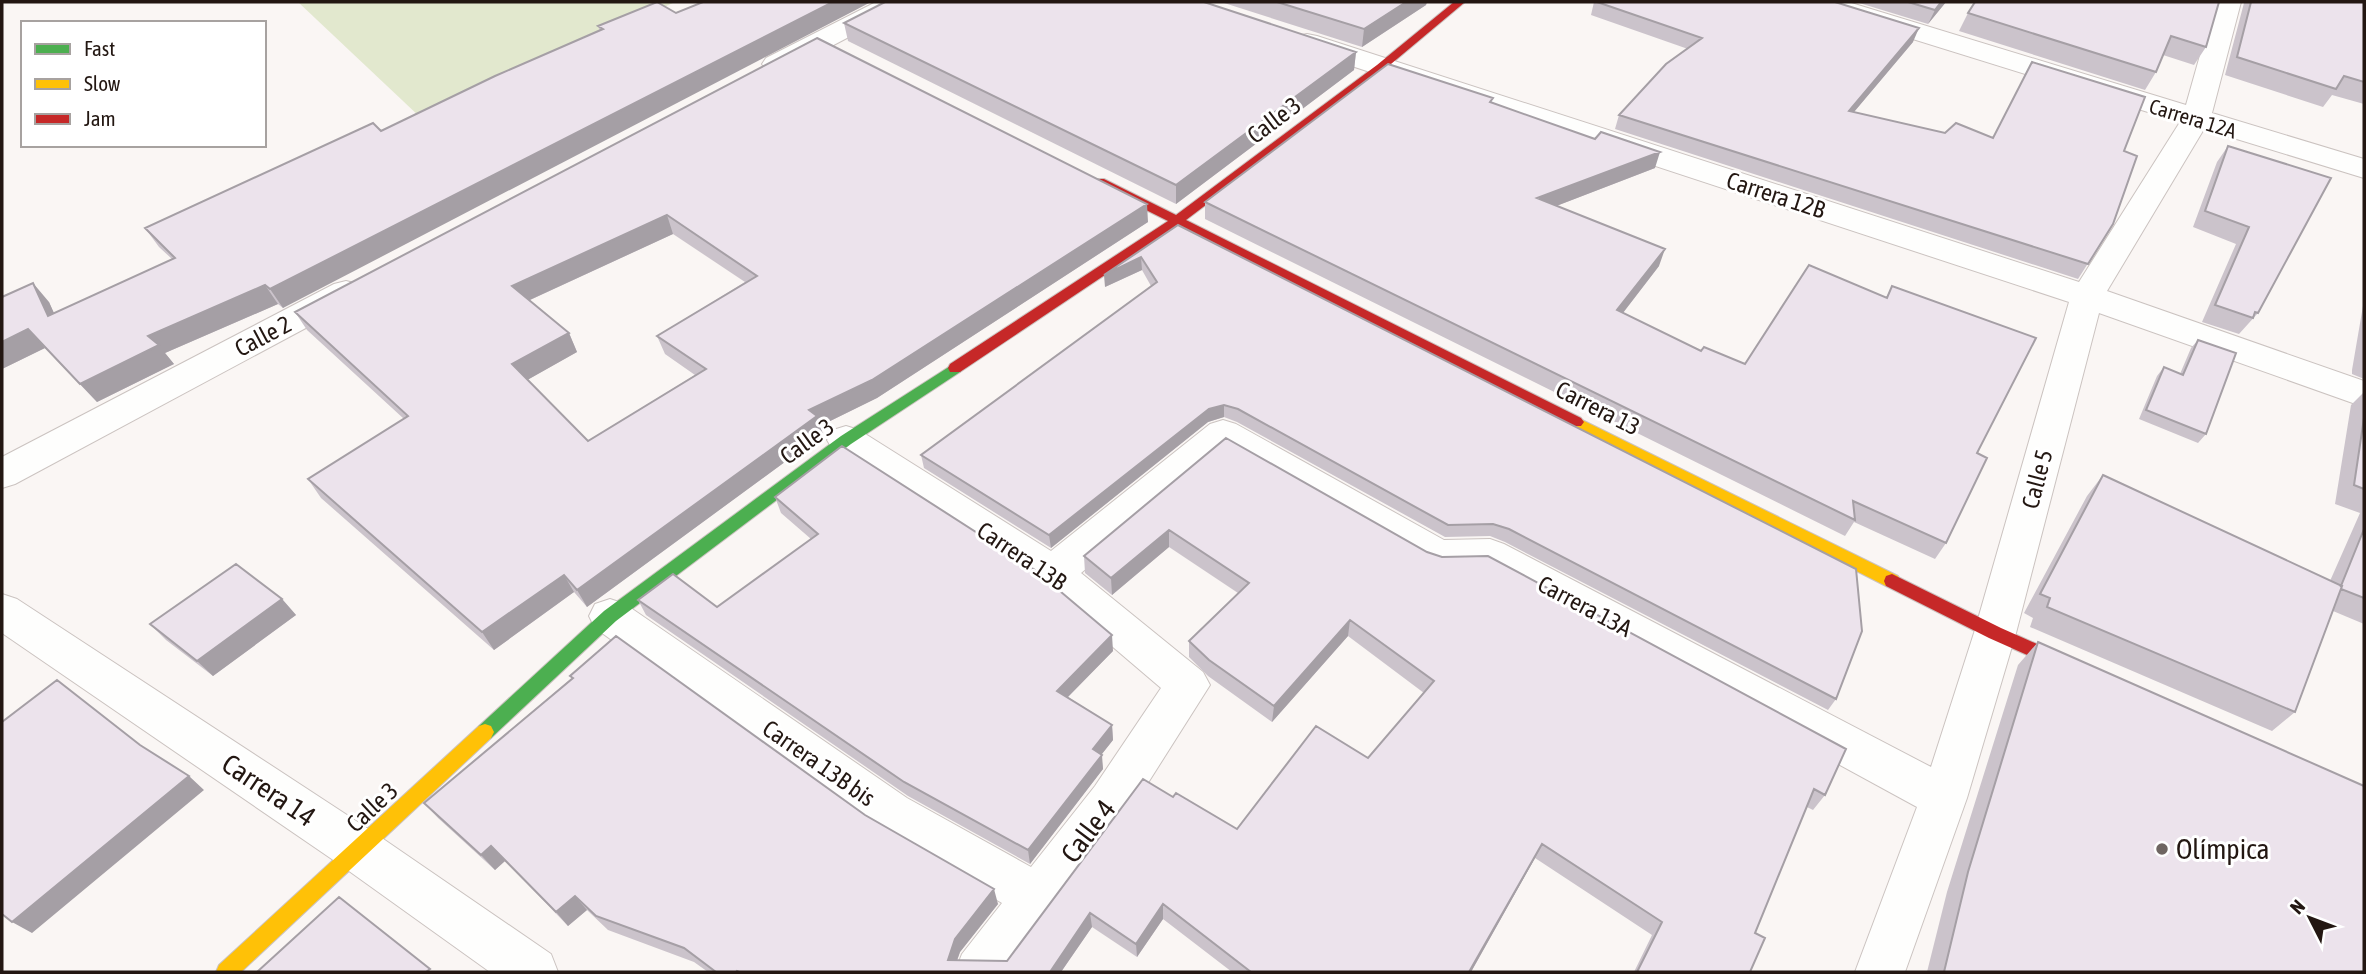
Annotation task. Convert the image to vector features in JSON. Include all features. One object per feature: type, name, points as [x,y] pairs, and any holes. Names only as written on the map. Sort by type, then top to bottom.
[{"type":"street","points":[[747,80],[826,45],[895,2]]},
{"type":"street","name":"Calle 3","points":[[226,972],[610,616],[846,440],[1177,221],[1381,67],[1460,2]]},
{"type":"street","name":"Carrera 12A","points":[[1822,2],[2364,169]]},
{"type":"street","name":"Calle 5","points":[[1880,972],[1944,798],[1995,633],[2087,296],[2196,119],[2228,2]]},
{"type":"street","name":"Carrera 12B","points":[[1276,32],[2087,296],[2364,394]]},
{"type":"street","name":"Carrera 13","points":[[1091,178],[1995,633],[2091,676]]},
{"type":"street","name":"Calle 2","points":[[2,474],[368,281]]},
{"type":"street","name":"Carrera 13A","points":[[1053,573],[1223,434],[1438,556],[1490,555],[1944,798]]},
{"type":"street","name":"Carrera 13B","points":[[846,440],[1053,573],[1188,685]]},
{"type":"street","name":"Carrera 14","points":[[2,611],[359,850],[533,972]]},
{"type":"street","name":"Carrera 13B bis","points":[[610,616],[890,813],[1038,897]]},
{"type":"street","name":"Calle 4","points":[[981,972],[1111,801],[1188,685]]},
{"type":"green space","points":[[298,2],[675,2],[421,118]]},
{"type":"building","points":[[657,2],[676,13],[703,2],[833,2],[270,289],[265,285],[148,336],[159,345],[80,384],[28,329],[2,342],[2,297],[33,283],[48,316],[175,258],[145,228],[373,123],[381,131],[495,76],[603,29],[598,26]]},
{"type":"building","points":[[885,2],[1204,2],[1356,52],[1176,185],[844,23]]},
{"type":"building","points":[[1277,2],[1406,2],[1364,29]]},
{"type":"building","points":[[1597,2],[1835,2],[1919,28],[1849,111],[1945,133],[1956,123],[1993,138],[2032,62],[2145,97],[2124,151],[2137,156],[2113,224],[2088,264],[1619,115],[1666,64],[1702,38]]},
{"type":"building","points":[[1908,2],[1941,2],[1935,10]]},
{"type":"building","points":[[1975,2],[2219,2],[2206,47],[2171,36],[2156,72],[1968,13]]},
{"type":"building","points":[[2251,2],[2364,2],[2364,82],[2344,76],[2336,89],[2237,57]]},
{"type":"building","points":[[817,38],[1147,204],[872,380],[809,410],[817,416],[577,590],[564,575],[482,632],[308,479],[408,416],[295,312]],"holes":[[[667,215],[757,276],[657,336],[706,369],[588,441],[512,364],[569,333],[512,286]]]},
{"type":"building","points":[[1388,64],[1493,98],[1490,102],[1595,139],[1601,132],[1660,152],[1537,198],[1665,249],[1617,310],[1701,351],[1704,347],[1745,364],[1809,265],[1887,298],[1892,286],[2036,338],[1977,453],[1987,458],[1946,543],[1853,501],[1855,520],[1205,202]]},
{"type":"building","points":[[2228,146],[2331,178],[2253,318],[2215,305],[2249,227],[2205,211]]},
{"type":"building","points":[[1178,225],[1856,569],[1862,631],[1836,699],[1509,529],[1493,524],[1448,525],[1238,409],[1224,405],[1209,409],[1049,535],[921,455],[1157,282],[1141,257],[1104,275]]},
{"type":"building","points":[[2198,340],[2236,353],[2206,434],[2146,410],[2164,367],[2183,375]]},
{"type":"building","points":[[2364,418],[2364,489],[2354,485]]},
{"type":"building","points":[[1226,438],[1427,552],[1442,557],[1488,556],[1846,749],[1825,795],[1814,789],[1755,933],[1765,938],[1750,972],[1637,972],[1662,922],[1542,844],[1469,972],[1251,972],[1163,904],[1136,944],[1090,913],[1050,972],[716,972],[684,948],[596,916],[575,896],[556,912],[491,846],[481,855],[424,803],[573,678],[570,676],[616,636],[865,815],[994,889],[955,939],[948,960],[1007,961],[1143,779],[1173,797],[1176,793],[1237,829],[1316,726],[1368,758],[1434,681],[1350,620],[1274,706],[1209,660],[1189,641],[1249,583],[1169,530],[1111,578],[1084,556]]},
{"type":"building","points":[[842,446],[1035,570],[1112,635],[1057,691],[1112,725],[1093,749],[1102,755],[1028,850],[904,782],[638,600],[673,574],[717,607],[818,534],[775,497]]},
{"type":"building","points":[[2103,475],[2342,586],[2295,712],[2047,607],[2050,598],[2040,594]]},
{"type":"building","points":[[2364,529],[2364,598],[2341,589],[2341,586]]},
{"type":"building","points":[[236,564],[282,599],[197,661],[150,624]]},
{"type":"building","name":"Olímpica","points":[[2038,642],[2364,786],[2364,972],[1944,972],[1968,872]]},
{"type":"building","points":[[57,680],[140,745],[189,776],[12,922],[2,914],[2,722]]},
{"type":"building","points":[[339,897],[430,969],[426,972],[257,972]]},
{"type":"traffic: fast","points":[[485,732],[610,616],[846,440],[955,368]]},
{"type":"traffic: slow","points":[[1576,422],[1892,581]]},
{"type":"traffic: slow","points":[[226,972],[485,732]]},
{"type":"traffic: jam","points":[[955,368],[1177,221],[1381,67],[1460,2]]},
{"type":"traffic: jam","points":[[1100,182],[1576,422]]},
{"type":"traffic: jam","points":[[1892,581],[1995,633],[2080,671]]},
{"type":"place","name":"Olímpica","points":[[2162,849]]}]
